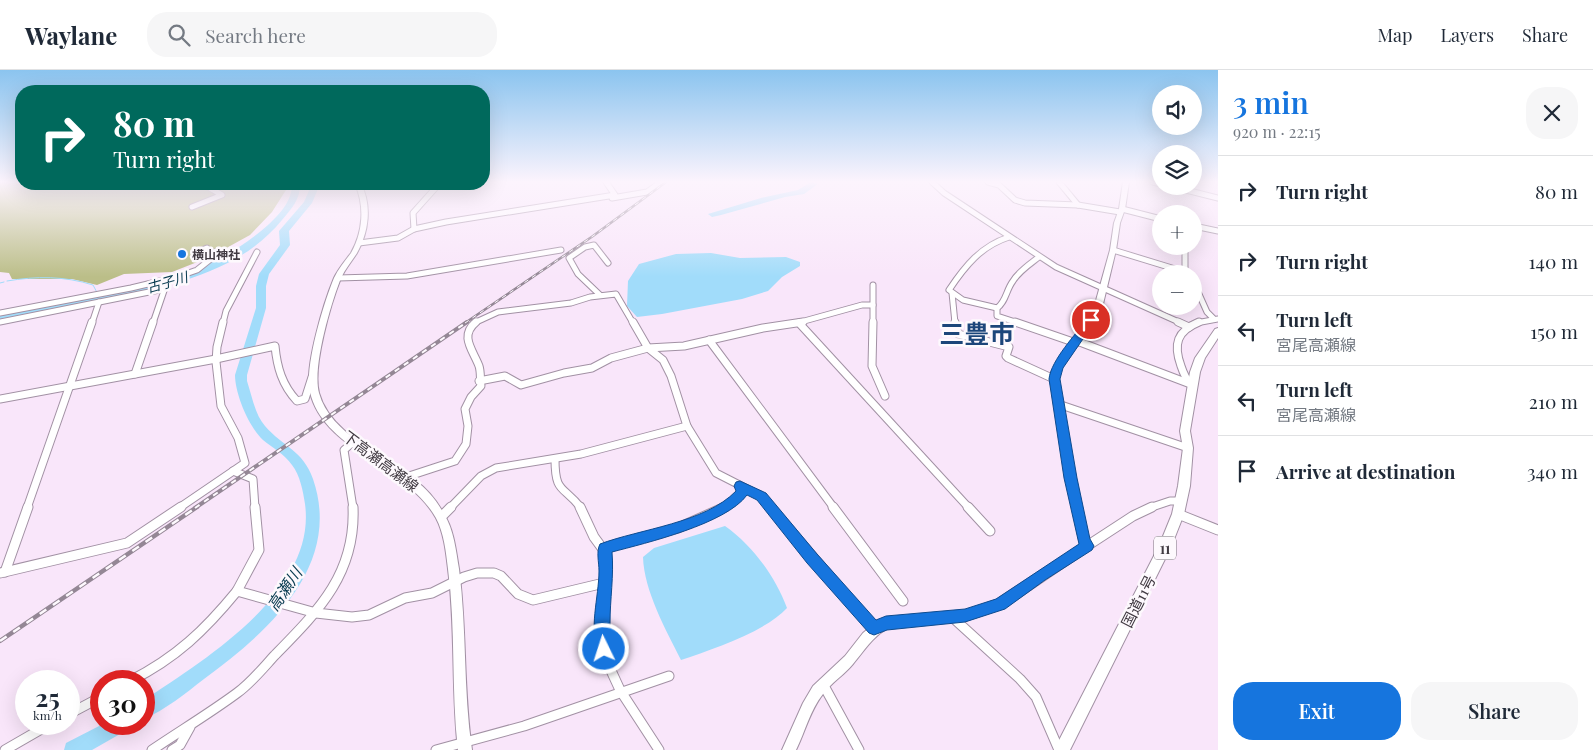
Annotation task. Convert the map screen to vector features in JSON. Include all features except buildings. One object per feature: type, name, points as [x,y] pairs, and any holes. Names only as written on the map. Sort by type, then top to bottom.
[{"type":"highway","name":"国道11号","points":[[1060,750],[1165,547],[1178,514],[1188,448],[1185,431],[1193,385],[1200,358],[1218,331]]},
{"type":"main road","name":"下高瀬高瀬線","points":[[364,214],[359,243],[338,278],[327,314],[313,374],[314,393],[320,407],[335,427],[353,442],[406,477],[428,497],[441,517],[451,550],[455,581],[464,747]]},
{"type":"main road","points":[[789,750],[815,694],[850,659],[860,643],[874,628],[886,623],[965,616],[1000,604],[1087,546],[1084,540],[1071,478],[1054,379],[1055,372],[1096,311],[1103,290],[1116,223],[1120,214]]},
{"type":"street","points":[[413,214],[414,229]]},
{"type":"street","points":[[359,243],[398,238],[414,229],[498,214]]},
{"type":"street","points":[[974,214],[1056,267],[1103,290],[1189,327]]},
{"type":"street","points":[[1137,214],[1152,216]]},
{"type":"street","points":[[1202,228],[1218,231]]},
{"type":"street","points":[[1008,237],[986,246],[964,265],[949,290],[952,293],[954,320],[958,334],[1009,347],[1006,356],[1008,358],[1054,379]]},
{"type":"street","points":[[600,295],[578,274],[569,258],[584,247],[594,245],[608,263]]},
{"type":"street","points":[[0,313],[131,288],[197,270],[217,254],[215,252],[195,256],[197,252],[207,248]]},
{"type":"street","points":[[338,278],[407,276],[561,250]]},
{"type":"street","points":[[1112,250],[1160,265]]},
{"type":"street","points":[[3,572],[127,543],[245,463],[238,438],[221,406],[217,347],[226,311],[258,252]]},
{"type":"street","points":[[952,293],[963,300],[997,308],[1003,304],[1005,293],[1017,274],[1039,257]]},
{"type":"street","points":[[135,374],[168,279]]},
{"type":"street","points":[[874,285],[872,366],[885,396]]},
{"type":"street","points":[[0,322],[164,289]]},
{"type":"street","points":[[406,477],[454,461],[466,444],[468,426],[465,409],[471,397],[481,386],[479,381],[480,368],[469,348],[469,331],[475,322],[484,317],[530,307],[571,303],[600,295],[616,294],[648,348],[663,360],[671,376],[687,426],[716,473],[761,496],[812,558],[874,628]]},
{"type":"street","points":[[1202,301],[1207,312],[1216,319]]},
{"type":"street","points":[[3,572],[99,302]]},
{"type":"street","points":[[479,381],[505,376],[521,385],[564,373],[592,368],[611,358],[648,348],[684,346],[763,328],[799,323],[862,305],[873,305]]},
{"type":"street","points":[[997,308],[997,316],[1076,342],[1193,385]]},
{"type":"street","points":[[1193,385],[1186,380],[1177,354],[1176,345],[1189,327],[1196,322],[1216,319]]},
{"type":"street","points":[[799,323],[990,531]]},
{"type":"street","points":[[709,340],[903,601]]},
{"type":"street","points":[[0,399],[218,359],[276,346],[276,356],[284,386],[297,401],[305,399],[307,396],[309,382],[313,374]]},
{"type":"street","points":[[1058,404],[1188,448]]},
{"type":"street","points":[[441,517],[482,476],[496,468],[555,459],[687,426]]},
{"type":"street","points":[[152,750],[239,692],[317,612],[347,560],[354,536],[353,497],[344,450],[353,442]]},
{"type":"street","points":[[555,459],[558,487],[575,500],[588,522],[596,544],[605,552]]},
{"type":"street","points":[[150,670],[165,662],[196,637],[220,613],[239,592],[259,550],[253,479],[233,471]]},
{"type":"street","points":[[659,750],[652,736],[619,692],[604,649],[602,623],[606,572],[604,548],[647,537],[720,510],[742,493],[743,489],[740,486]]},
{"type":"street","points":[[1087,546],[1113,531],[1138,512],[1171,499],[1181,501]]},
{"type":"street","points":[[1178,514],[1218,530]]},
{"type":"street","points":[[239,592],[306,610],[345,617],[366,616],[405,598],[431,593],[475,573],[497,573],[505,578],[512,590],[523,598],[533,600],[604,583]]},
{"type":"street","points":[[951,616],[1020,679],[1036,697],[1060,750]]},
{"type":"street","points":[[436,750],[464,747],[669,676]]},
{"type":"street","points":[[823,684],[859,750]]},
{"type":"street","points":[[172,750],[180,745],[191,725]]},
{"type":"street","points":[[5,750],[31,735]]},
{"type":"green space","points":[[0,214],[270,214],[250,235],[210,257],[172,272],[124,274],[97,285],[72,279],[12,279],[9,273],[0,272]]},
{"type":"water","points":[[711,253],[740,258],[786,257],[800,262],[800,266],[782,277],[768,291],[742,299],[637,317],[627,306],[628,281],[639,264],[676,254]]},
{"type":"water","points":[[725,526],[754,552],[776,584],[787,608],[766,625],[752,632],[681,660],[652,597],[644,570],[643,557],[654,548]]},
{"type":"waterway","name":"古子川","points":[[0,318],[129,292],[183,278],[232,256],[254,241],[283,214]]},
{"type":"waterway","name":"高瀬川","points":[[155,703],[216,660],[263,619],[283,596],[298,572],[309,547],[313,518],[311,497],[302,469],[294,457],[266,435],[258,426],[241,381],[241,375],[261,308],[261,286],[264,274],[285,245],[284,231],[299,214]]},
{"type":"waterway","points":[[7,281],[29,278],[72,280],[93,285],[100,298]]},
{"type":"waterway","points":[[0,283],[4,282]]},
{"type":"waterway","name":"高瀬川","points":[[73,750],[101,735]]},
{"type":"railway","points":[[465,323],[623,214]]},
{"type":"railway","points":[[195,508],[467,322]]},
{"type":"railway","points":[[0,641],[197,507]]},
{"type":"place","name":"横山神社","points":[[182,254]]},
{"type":"district","name":"三豊市","points":[[977,332]]},
{"type":"route","points":[[604,649],[602,623],[606,572],[604,548],[647,537],[708,516],[736,499],[742,493],[743,489],[740,486],[761,496],[812,558],[874,628],[886,623],[965,616],[1000,604],[1087,546],[1084,540],[1071,478],[1054,379],[1055,372],[1091,320]]}]
